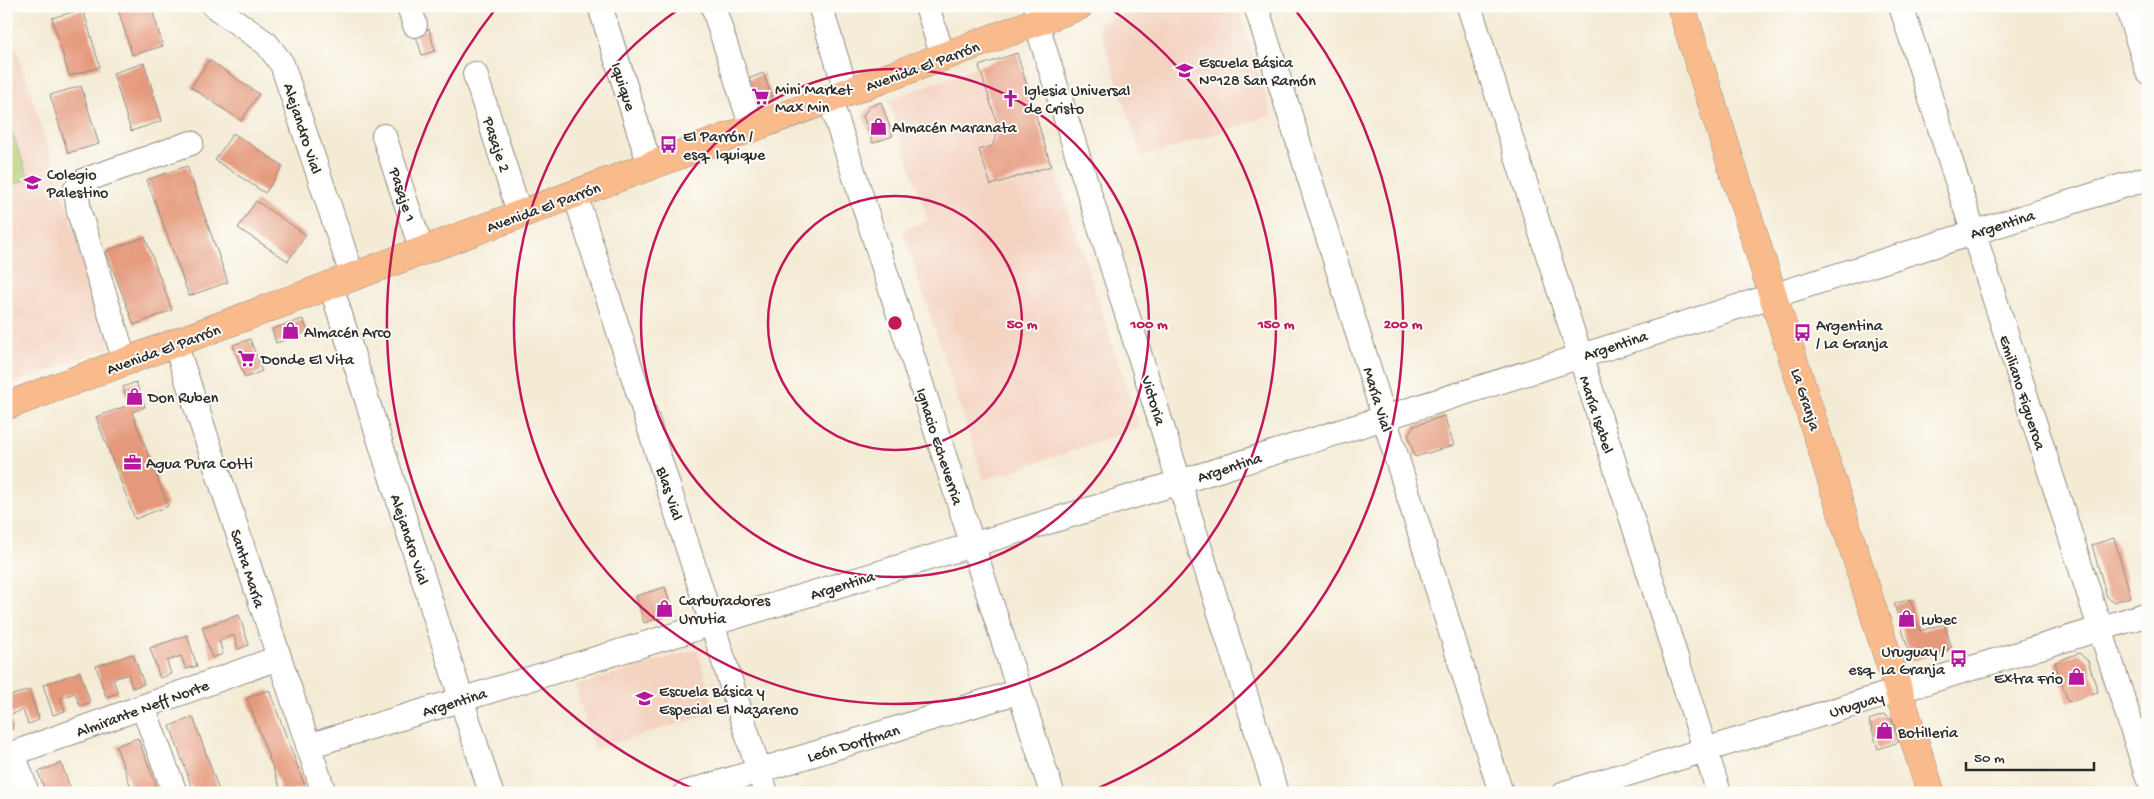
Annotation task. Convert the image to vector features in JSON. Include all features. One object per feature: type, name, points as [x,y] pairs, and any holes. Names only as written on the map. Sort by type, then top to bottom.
[{"type":"main road","name":"Avenida El Parrón","points":[[6,406],[944,57],[1038,14],[1079,6]]},
{"type":"main road","name":"La Granja","points":[[1681,6],[1931,793]]},
{"type":"street","name":"Alejandro Vial","points":[[214,6],[268,44],[282,64],[342,282],[462,699],[492,793]]},
{"type":"street","name":"Iquique","points":[[600,6],[650,166]]},
{"type":"street","points":[[713,6],[752,128]]},
{"type":"street","name":"Ignacio Echeverria","points":[[820,6],[839,96],[973,544],[1052,793]]},
{"type":"street","points":[[927,6],[944,57]]},
{"type":"street","name":"María Vial","points":[[1256,6],[1501,793]]},
{"type":"street","name":"María Isabel","points":[[1469,6],[1719,793]]},
{"type":"street","name":"Emiliano Figueroa","points":[[1901,6],[2148,778]]},
{"type":"street","points":[[2127,6],[2148,72]]},
{"type":"street","name":"Victoria","points":[[1038,14],[1041,38],[1276,793]]},
{"type":"street","name":"Pasaje 2","points":[[475,74],[520,214]]},
{"type":"street","name":"Pasaje 1","points":[[384,136],[422,251]]},
{"type":"street","points":[[125,362],[79,212],[76,189],[85,180],[190,143]]},
{"type":"street","name":"Argentina","points":[[308,746],[1180,482],[2148,178]]},
{"type":"street","name":"Blas Vial","points":[[576,194],[766,793]]},
{"type":"street","name":"Santa María","points":[[175,343],[324,793]]},
{"type":"street","name":"Uruguay","points":[[1565,793],[2148,614]]},
{"type":"street","name":"Almirante Neff Norte","points":[[10,755],[278,658]]},
{"type":"street","name":"León Dorffman","points":[[686,793],[1020,691]]},
{"type":"street","points":[[143,707],[175,793]]},
{"type":"street","points":[[10,755],[27,793]]},
{"type":"shaded area","name":"Escuela Básica N°128 San Ramón","points":[[1144,6],[1237,6],[1272,115],[1142,158],[1098,24]]},
{"type":"shaded area","name":"Colegio Palestino","points":[[6,17],[112,347],[6,386]]},
{"type":"shaded area","points":[[1017,53],[1140,428],[984,480],[902,230],[928,220],[888,100]]},
{"type":"shaded area","name":"Escuela Básica y Especial El Nazareno","points":[[697,649],[716,712],[594,750],[575,686]]},
{"type":"green space","points":[[6,116],[29,179],[6,187]]},
{"type":"building","points":[[117,6],[151,6],[163,46],[132,55]]},
{"type":"building","points":[[83,9],[100,67],[69,76],[52,18]]},
{"type":"building","points":[[429,29],[435,51],[422,55],[415,33]]},
{"type":"building","name":"Iglesia Universal de Cristo","points":[[1017,53],[1051,166],[991,185],[979,150],[992,146],[999,130],[979,66]]},
{"type":"building","points":[[209,60],[259,94],[241,121],[191,87]]},
{"type":"building","points":[[144,63],[162,121],[131,131],[113,73]]},
{"type":"building","points":[[763,73],[773,99],[756,105],[746,80]]},
{"type":"building","points":[[81,86],[99,144],[68,153],[50,95]]},
{"type":"building","name":"Almacén Maranata","points":[[881,102],[893,136],[873,143],[863,116],[869,107]]},
{"type":"building","points":[[233,133],[283,166],[265,193],[215,160]]},
{"type":"building","points":[[187,166],[228,282],[189,296],[147,180]]},
{"type":"building","points":[[256,201],[306,235],[288,261],[238,228]]},
{"type":"building","points":[[145,237],[172,310],[134,325],[106,251]]},
{"type":"building","name":"Almacén Arco","points":[[303,319],[308,332],[276,343],[272,329]]},
{"type":"building","name":"Donde El Vita","points":[[250,339],[262,371],[245,378],[233,345]]},
{"type":"building","name":"Agua Pura Cotti","points":[[136,382],[145,407],[132,412],[168,506],[135,519],[96,417],[129,405],[123,387]]},
{"type":"building","points":[[1444,416],[1454,445],[1415,457],[1408,435],[1413,426]]},
{"type":"building","points":[[2114,538],[2131,597],[2114,602],[2107,597],[2092,545]]},
{"type":"building","points":[[665,587],[673,614],[644,623],[636,596]]},
{"type":"building","name":"Lubec","points":[[1910,599],[1920,631],[1944,624],[1952,648],[1912,661],[1894,604]]},
{"type":"building","points":[[239,615],[249,645],[238,649],[234,635],[219,640],[223,654],[212,658],[202,627]]},
{"type":"building","points":[[187,635],[197,666],[186,669],[181,656],[167,661],[171,674],[160,678],[150,648]]},
{"type":"building","name":"Extra Frio","points":[[2079,653],[2088,661],[2098,692],[2068,702],[2055,662]]},
{"type":"building","points":[[133,654],[144,684],[132,688],[128,674],[113,679],[118,693],[106,697],[96,666]]},
{"type":"building","points":[[80,672],[90,702],[80,706],[75,693],[60,698],[65,711],[53,715],[43,685]]},
{"type":"building","points":[[29,690],[39,720],[28,724],[23,710],[9,715],[13,729],[6,731],[6,697]]},
{"type":"building","points":[[269,690],[305,786],[287,793],[282,793],[247,698]]},
{"type":"building","name":"Botilleria","points":[[1884,715],[1892,720],[1899,742],[1878,749],[1869,720]]},
{"type":"building","points":[[193,717],[220,793],[194,793],[170,726]]},
{"type":"building","points":[[138,738],[159,793],[133,793],[116,746]]},
{"type":"building","points":[[61,763],[72,793],[46,793],[38,772]]},
{"type":"place","name":"Escuela Básica N°128 San Ramón","points":[[1185,70]]},
{"type":"place","name":"Mini Market Max Min","points":[[761,97]]},
{"type":"place","name":"Iglesia Universal de Cristo","points":[[1010,98]]},
{"type":"place","name":"Almacén Maranata","points":[[878,126]]},
{"type":"place","name":"El Parrón / esq. Iquique","points":[[669,144]]},
{"type":"place","name":"Colegio Palestino","points":[[33,182]]},
{"type":"place","name":"Almacén Arco","points":[[290,331]]},
{"type":"place","name":"Argentina / La Granja","points":[[1802,333]]},
{"type":"place","name":"Donde El Vita","points":[[247,358]]},
{"type":"place","name":"Don Ruben","points":[[134,396]]},
{"type":"place","name":"Agua Pura Cotti","points":[[132,462]]},
{"type":"place","name":"Carburadores Urrutia","points":[[665,608]]},
{"type":"place","name":"Lubec","points":[[1907,618]]},
{"type":"place","name":"Uruguay / esq. La Granja","points":[[1959,659]]},
{"type":"place","name":"Extra Frio","points":[[2077,677]]},
{"type":"place","name":"Escuela Básica y Especial El Nazareno","points":[[645,699]]},
{"type":"place","name":"Botilleria","points":[[1884,731]]}]
